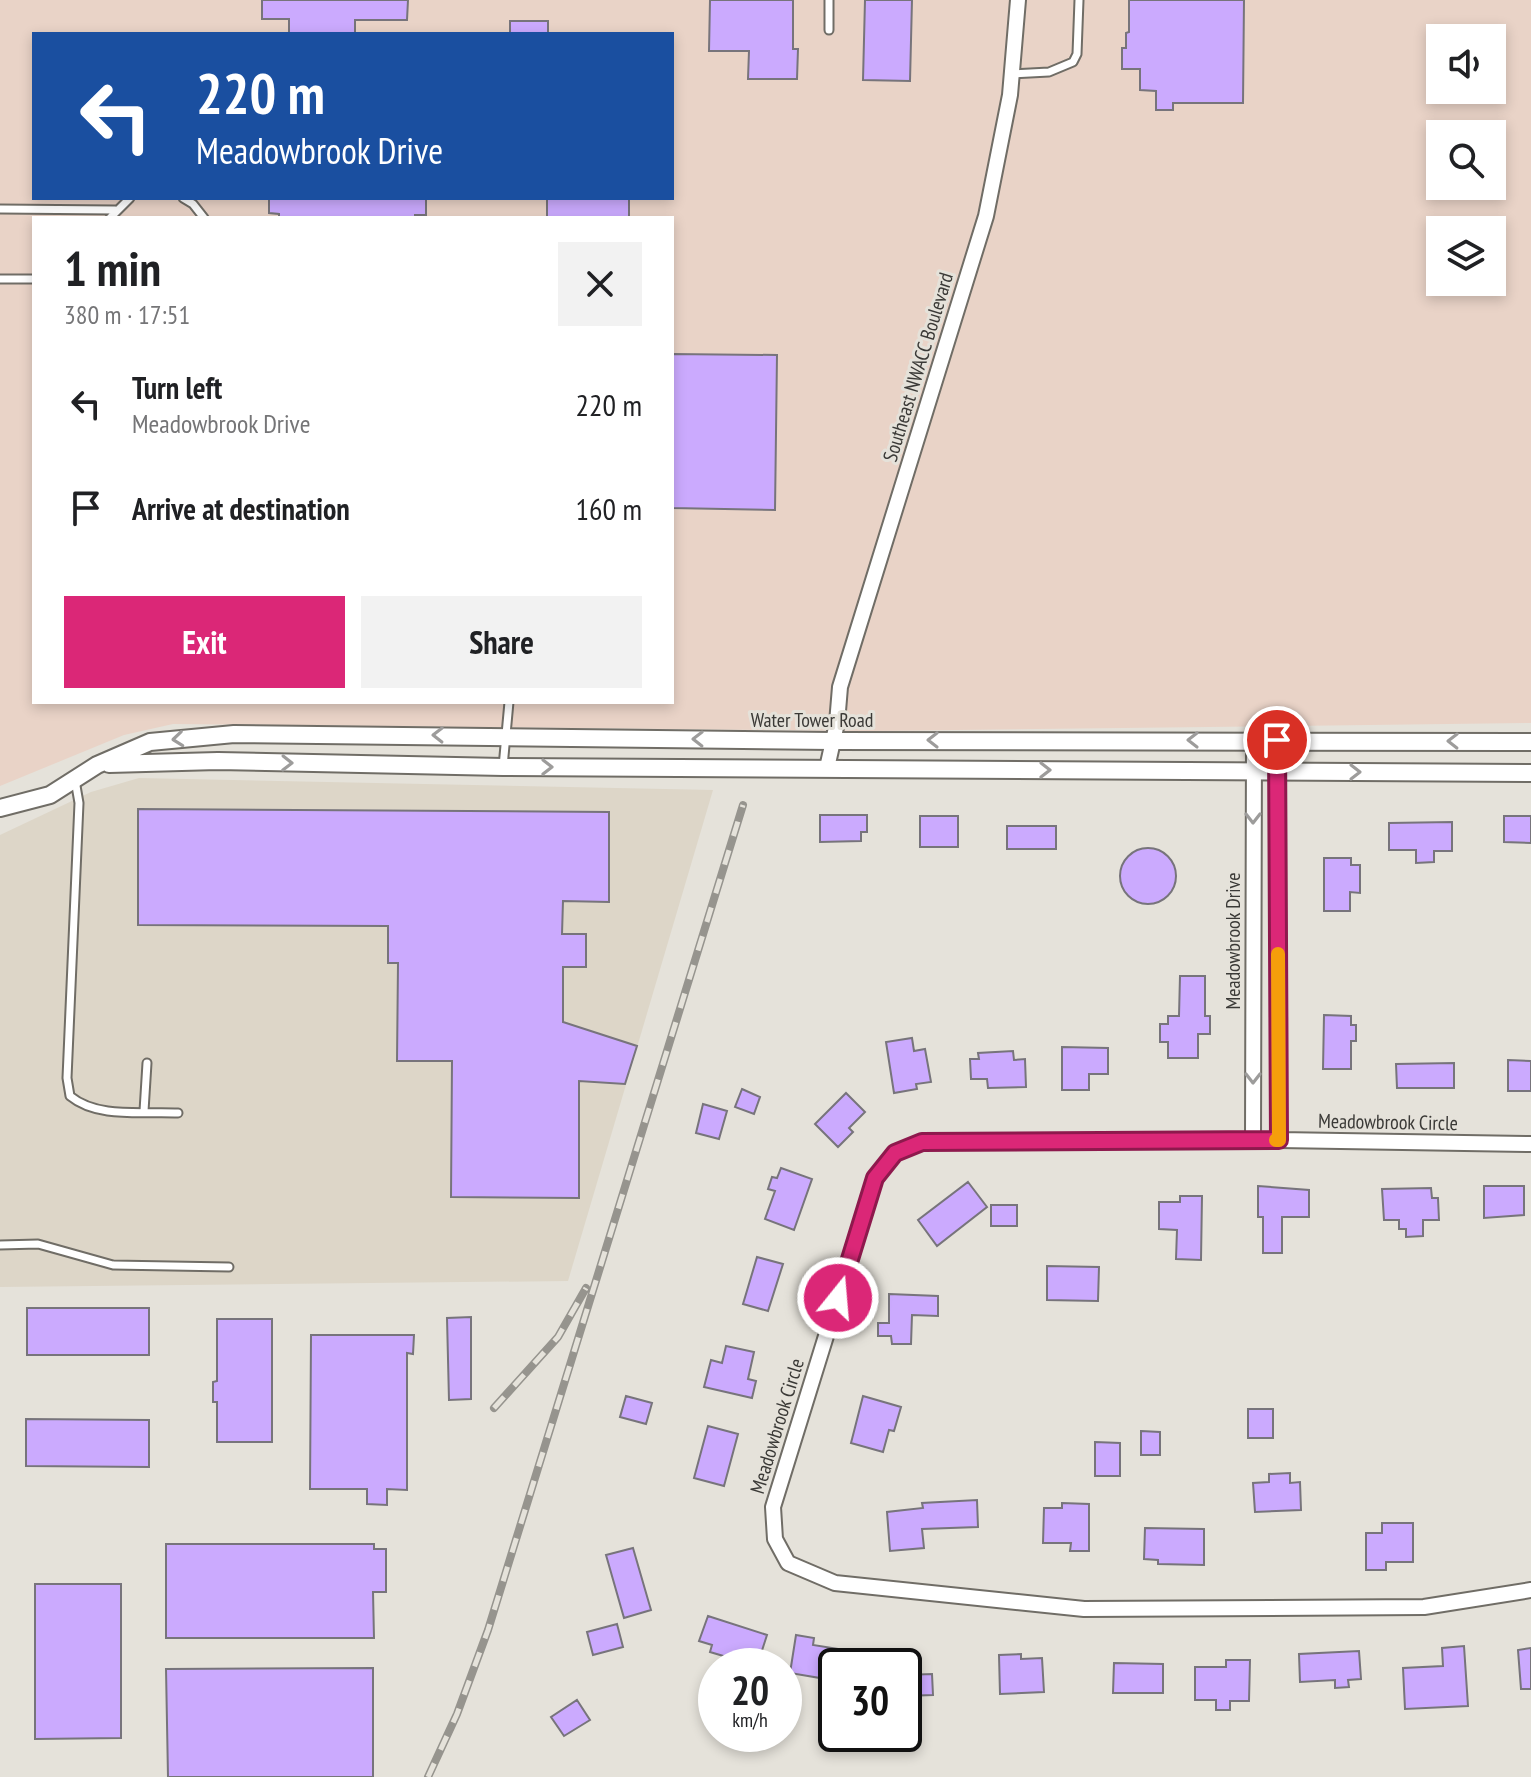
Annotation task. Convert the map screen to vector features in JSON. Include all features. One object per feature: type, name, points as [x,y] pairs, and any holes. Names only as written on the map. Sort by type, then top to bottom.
[{"type":"street","name":"Southeast NWACC Boulevard","points":[[827,768],[842,679],[986,216],[1012,74],[1018,0]]},
{"type":"street","name":"Water Tower Road","points":[[0,808],[50,795],[97,765],[150,742],[234,734],[832,741],[1531,742]]},
{"type":"street","name":"Meadowbrook Drive","points":[[1253,1141],[1254,740]]},
{"type":"street","points":[[1277,740],[1279,1140]]},
{"type":"street","name":"Water Tower Road","points":[[97,765],[187,761],[503,767],[1531,773]]},
{"type":"street","name":"Meadowbrook Circle","points":[[1531,1144],[1279,1140],[922,1142],[895,1153],[875,1178],[773,1507],[775,1539],[788,1563],[835,1583],[1084,1609],[1424,1607],[1531,1590]]},
{"type":"lane","points":[[829,0],[829,30]]},
{"type":"lane","points":[[1012,74],[1049,72],[1073,62],[1077,54],[1079,0]]},
{"type":"lane","points":[[111,216],[128,200]]},
{"type":"lane","points":[[186,200],[202,216]]},
{"type":"lane","points":[[0,209],[62,214],[115,210]]},
{"type":"lane","points":[[0,279],[32,279]]},
{"type":"lane","points":[[503,767],[509,704]]},
{"type":"lane","points":[[75,778],[79,803],[70,1096],[82,1105],[100,1110],[178,1113]]},
{"type":"lane","points":[[144,1111],[147,1063]]},
{"type":"lane","points":[[0,1245],[38,1244],[113,1265],[229,1267]]},
{"type":"shaded area","points":[[0,0],[1531,0],[1531,723],[871,731],[173,724],[124,735],[0,786]]},
{"type":"shaded area","points":[[139,778],[713,790],[568,1281],[0,1287],[0,835],[91,792]]},
{"type":"building","points":[[262,0],[408,0],[407,20],[355,20],[355,32],[289,32],[289,19],[262,19]]},
{"type":"building","points":[[710,0],[793,0],[793,49],[798,49],[797,79],[748,79],[749,51],[709,51]]},
{"type":"building","points":[[865,0],[912,0],[910,81],[863,80]]},
{"type":"building","points":[[1129,0],[1244,0],[1243,103],[1173,103],[1173,110],[1156,110],[1156,91],[1140,90],[1140,69],[1122,69],[1122,48],[1126,48],[1126,33],[1129,32]]},
{"type":"building","points":[[510,21],[548,21],[548,32],[510,32]]},
{"type":"building","points":[[269,200],[426,200],[426,215],[415,216],[279,216],[269,213]]},
{"type":"building","points":[[547,200],[629,200],[629,216],[547,216]]},
{"type":"building","points":[[674,354],[777,355],[775,510],[674,508]]},
{"type":"building","points":[[138,809],[609,812],[609,902],[563,901],[562,934],[586,934],[586,967],[563,967],[563,1022],[637,1046],[625,1084],[579,1081],[579,1198],[451,1197],[452,1061],[397,1061],[398,963],[388,963],[388,926],[138,925]]},
{"type":"building","points":[[820,815],[867,815],[867,832],[861,832],[861,841],[820,842]]},
{"type":"building","points":[[920,816],[958,816],[958,847],[920,847]]},
{"type":"building","points":[[1504,816],[1531,816],[1531,843],[1504,842]]},
{"type":"building","points":[[1452,822],[1452,851],[1434,851],[1434,862],[1416,863],[1416,850],[1389,850],[1389,823]]},
{"type":"building","points":[[1007,826],[1056,826],[1056,849],[1007,849]]},
{"type":"building","points":[[1148,848],[1168,856],[1176,876],[1168,896],[1148,904],[1128,896],[1120,876],[1128,856]]},
{"type":"building","points":[[1324,858],[1351,858],[1351,865],[1360,865],[1360,893],[1350,892],[1350,911],[1324,911]]},
{"type":"building","points":[[1180,976],[1205,976],[1205,1016],[1210,1016],[1210,1034],[1198,1034],[1198,1058],[1168,1058],[1168,1042],[1160,1042],[1160,1024],[1168,1024],[1168,1016],[1179,1016]]},
{"type":"building","points":[[1324,1015],[1351,1016],[1351,1025],[1356,1025],[1356,1041],[1351,1041],[1351,1069],[1323,1069]]},
{"type":"building","points":[[912,1038],[914,1051],[925,1049],[931,1082],[916,1084],[917,1089],[894,1093],[886,1042]]},
{"type":"building","points":[[1062,1047],[1108,1048],[1108,1074],[1089,1074],[1089,1090],[1062,1090]]},
{"type":"building","points":[[1013,1051],[1014,1060],[1025,1059],[1026,1087],[988,1088],[987,1079],[971,1079],[970,1059],[979,1059],[978,1053]]},
{"type":"building","points":[[1508,1060],[1531,1061],[1531,1091],[1508,1091]]},
{"type":"building","points":[[1454,1063],[1454,1088],[1397,1088],[1396,1064]]},
{"type":"building","points":[[742,1089],[760,1097],[754,1114],[735,1107]]},
{"type":"building","points":[[846,1093],[865,1112],[849,1128],[853,1132],[838,1147],[815,1124]]},
{"type":"building","points":[[703,1104],[727,1111],[719,1139],[696,1133]]},
{"type":"building","points":[[781,1168],[812,1179],[794,1230],[765,1219],[775,1191],[768,1189],[772,1177],[777,1178]]},
{"type":"building","points":[[968,1182],[987,1207],[937,1246],[918,1220]]},
{"type":"building","points":[[1258,1186],[1309,1190],[1309,1217],[1282,1217],[1282,1253],[1263,1253],[1263,1217],[1258,1217]]},
{"type":"building","points":[[1484,1186],[1524,1186],[1524,1215],[1484,1218]]},
{"type":"building","points":[[1431,1188],[1432,1198],[1438,1198],[1439,1220],[1423,1220],[1423,1236],[1406,1237],[1406,1229],[1399,1229],[1399,1220],[1384,1220],[1382,1189]]},
{"type":"building","points":[[1180,1196],[1202,1196],[1201,1260],[1176,1259],[1177,1230],[1159,1229],[1159,1202],[1180,1202]]},
{"type":"building","points":[[991,1205],[1017,1205],[1017,1226],[991,1226]]},
{"type":"building","points":[[757,1257],[783,1264],[768,1311],[743,1304]]},
{"type":"building","points":[[1047,1266],[1099,1267],[1098,1301],[1047,1300]]},
{"type":"building","points":[[889,1294],[938,1296],[938,1316],[912,1315],[911,1344],[892,1344],[891,1336],[878,1336],[878,1323],[889,1323]]},
{"type":"building","points":[[27,1308],[149,1308],[149,1355],[27,1355]]},
{"type":"building","points":[[471,1317],[471,1399],[449,1400],[447,1318]]},
{"type":"building","points":[[217,1319],[272,1319],[272,1442],[217,1442],[217,1402],[213,1402],[213,1382],[217,1381]]},
{"type":"building","points":[[311,1335],[414,1335],[413,1354],[407,1353],[407,1490],[387,1489],[387,1505],[367,1504],[367,1489],[310,1489]]},
{"type":"building","points":[[726,1346],[754,1352],[748,1379],[756,1381],[752,1398],[704,1387],[711,1360],[722,1363]]},
{"type":"building","points":[[626,1396],[652,1403],[646,1424],[620,1417]]},
{"type":"building","points":[[863,1396],[901,1407],[894,1431],[889,1430],[883,1452],[851,1443]]},
{"type":"building","points":[[1248,1409],[1273,1409],[1273,1438],[1248,1438]]},
{"type":"building","points":[[26,1419],[149,1420],[149,1467],[26,1466]]},
{"type":"building","points":[[708,1426],[738,1434],[724,1486],[694,1478]]},
{"type":"building","points":[[1141,1431],[1160,1432],[1160,1455],[1141,1455]]},
{"type":"building","points":[[1095,1442],[1120,1443],[1120,1476],[1095,1476]]},
{"type":"building","points":[[1290,1473],[1290,1483],[1300,1482],[1301,1510],[1255,1512],[1253,1483],[1269,1482],[1269,1474]]},
{"type":"building","points":[[977,1500],[978,1527],[922,1529],[924,1548],[890,1551],[887,1512],[923,1508],[922,1503]]},
{"type":"building","points":[[1062,1503],[1089,1504],[1089,1551],[1070,1551],[1071,1543],[1043,1543],[1044,1508],[1062,1508]]},
{"type":"building","points":[[1382,1523],[1413,1523],[1413,1562],[1386,1562],[1386,1570],[1366,1570],[1366,1533],[1382,1533]]},
{"type":"building","points":[[1145,1528],[1204,1529],[1204,1565],[1158,1564],[1158,1560],[1144,1559]]},
{"type":"building","points":[[166,1544],[374,1544],[374,1549],[386,1549],[386,1592],[373,1592],[374,1638],[166,1638]]},
{"type":"building","points":[[633,1548],[651,1610],[624,1618],[606,1555]]},
{"type":"building","points":[[35,1584],[121,1584],[121,1738],[35,1739]]},
{"type":"building","points":[[708,1616],[767,1635],[763,1648],[711,1648],[712,1645],[699,1641]]},
{"type":"building","points":[[617,1624],[623,1647],[593,1655],[587,1632]]},
{"type":"building","points":[[796,1635],[814,1638],[813,1645],[832,1648],[818,1648],[818,1678],[802,1675],[802,1648],[794,1648]]},
{"type":"building","points":[[1464,1646],[1468,1706],[1405,1709],[1403,1668],[1443,1666],[1442,1648]]},
{"type":"building","points":[[1531,1648],[1531,1689],[1521,1689],[1518,1650]]},
{"type":"building","points":[[1359,1651],[1361,1679],[1348,1680],[1349,1687],[1335,1688],[1335,1680],[1300,1682],[1299,1654]]},
{"type":"building","points":[[1021,1654],[1021,1659],[1042,1658],[1044,1692],[1000,1694],[999,1655]]},
{"type":"building","points":[[1226,1660],[1250,1660],[1249,1701],[1230,1701],[1230,1710],[1216,1710],[1216,1700],[1195,1700],[1195,1667],[1226,1667]]},
{"type":"building","points":[[1114,1663],[1163,1664],[1163,1693],[1113,1693]]},
{"type":"building","points":[[373,1668],[373,1777],[168,1777],[166,1669]]},
{"type":"building","points":[[922,1674],[932,1674],[933,1695],[922,1695]]},
{"type":"building","points":[[577,1700],[590,1720],[564,1736],[551,1717]]},
{"type":"railway","points":[[428,1777],[457,1714],[488,1630],[743,805]]},
{"type":"railway","points":[[494,1408],[558,1337],[586,1288]]},
{"type":"slow traffic","points":[[1276,1140],[1279,1140],[1278,954]]},
{"type":"route","points":[[838,1298],[875,1178],[895,1153],[922,1142],[1279,1140],[1277,740]]}]
